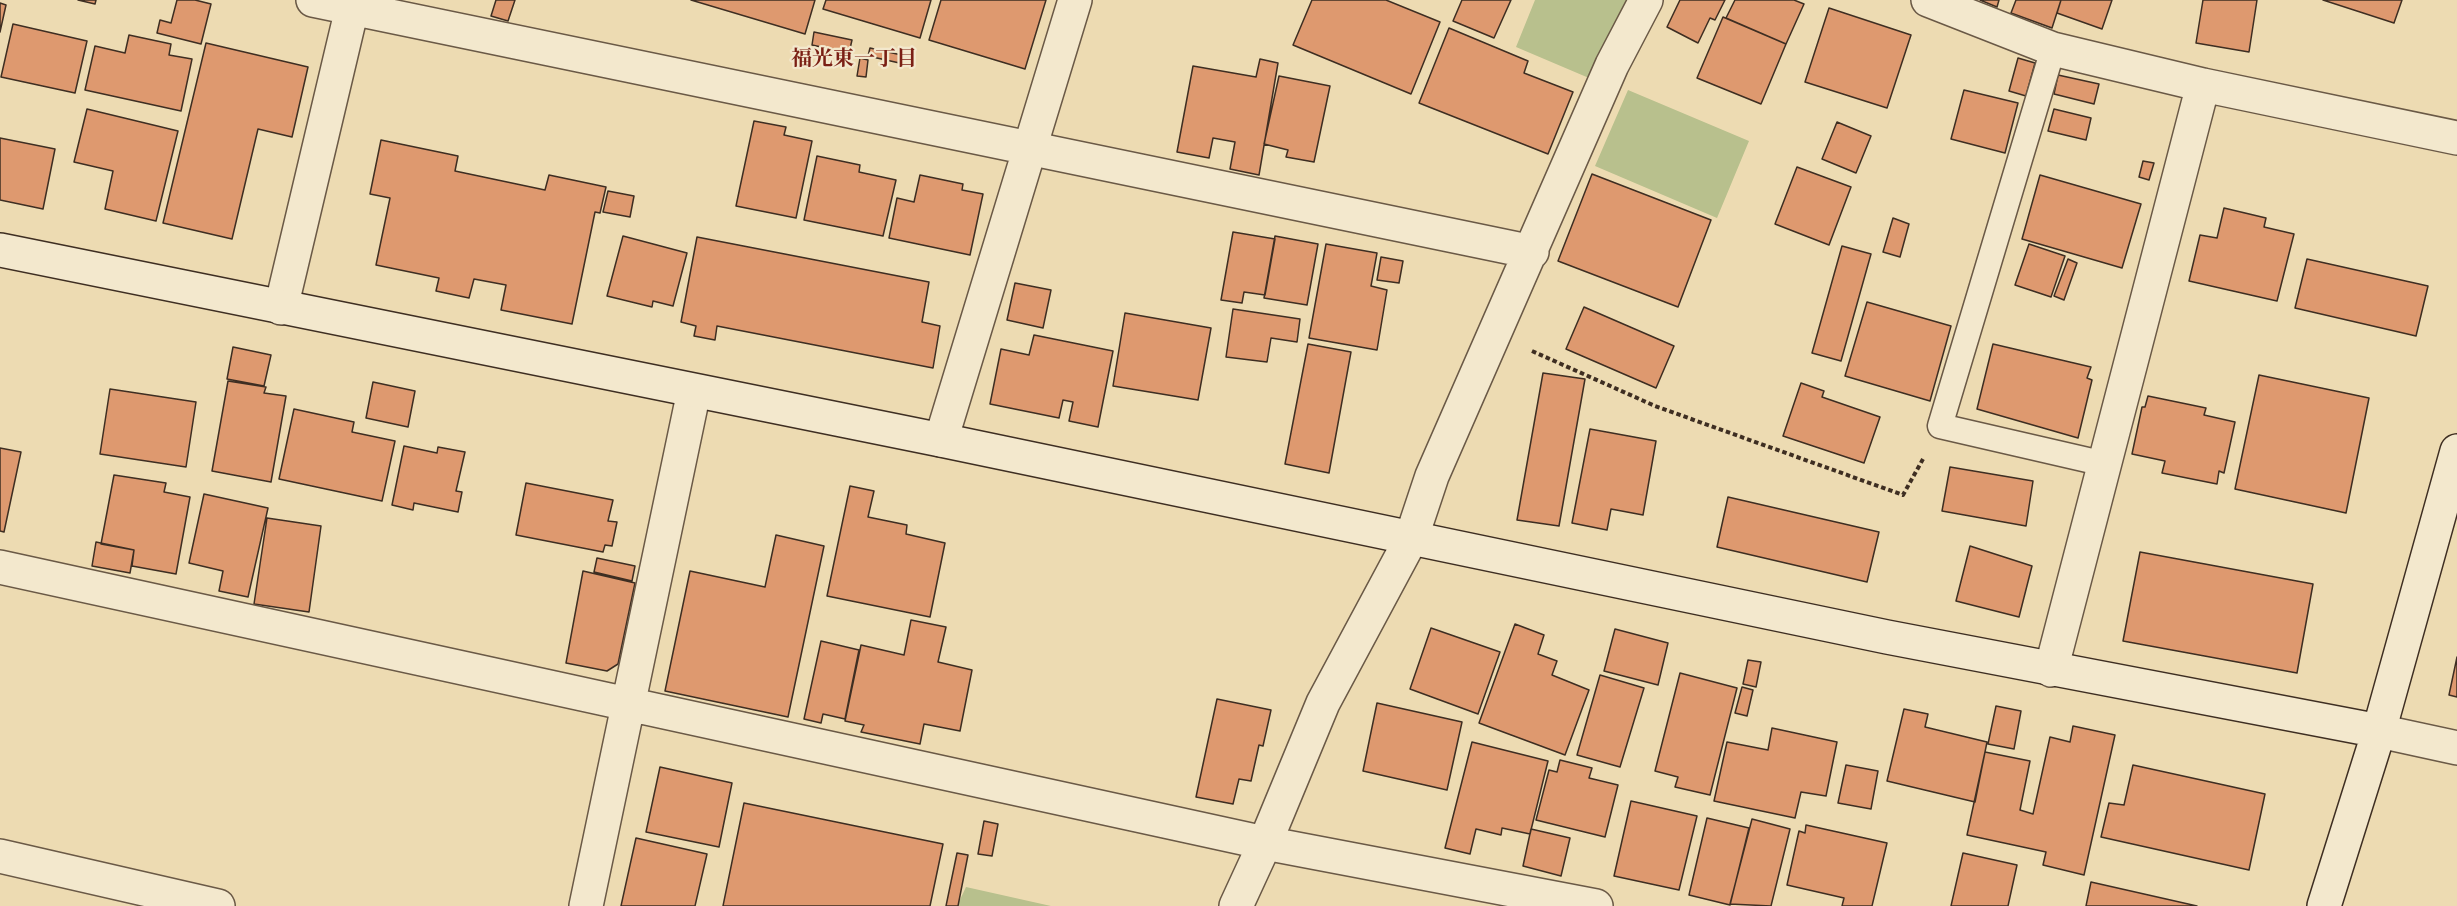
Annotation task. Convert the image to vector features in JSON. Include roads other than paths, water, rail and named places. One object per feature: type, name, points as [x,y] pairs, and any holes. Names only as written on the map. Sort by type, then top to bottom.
[{"type":"street","points":[[313,0],[353,5],[1030,150],[1532,252]]},
{"type":"street","points":[[941,440],[1075,0]]},
{"type":"street","points":[[1236,906],[1266,843],[1323,703],[1411,539],[1432,476],[1612,65],[1646,0]]},
{"type":"street","points":[[1928,0],[2053,49],[2203,85],[2457,138]]},
{"type":"street","points":[[281,308],[353,5]]},
{"type":"street","points":[[2051,670],[2203,85]]},
{"type":"street","points":[[0,250],[941,440],[2051,670],[2379,731],[2457,748]]},
{"type":"street","points":[[586,906],[630,705],[694,391]]},
{"type":"street","points":[[2324,906],[2379,731],[2457,451]]},
{"type":"street","points":[[0,567],[1266,843],[1596,906]]},
{"type":"street","points":[[0,856],[218,906]]},
{"type":"lane","points":[[2053,49],[1940,426],[2105,464]]},
{"type":"district","name":"福光東一丁目","points":[[854,60]]}]
